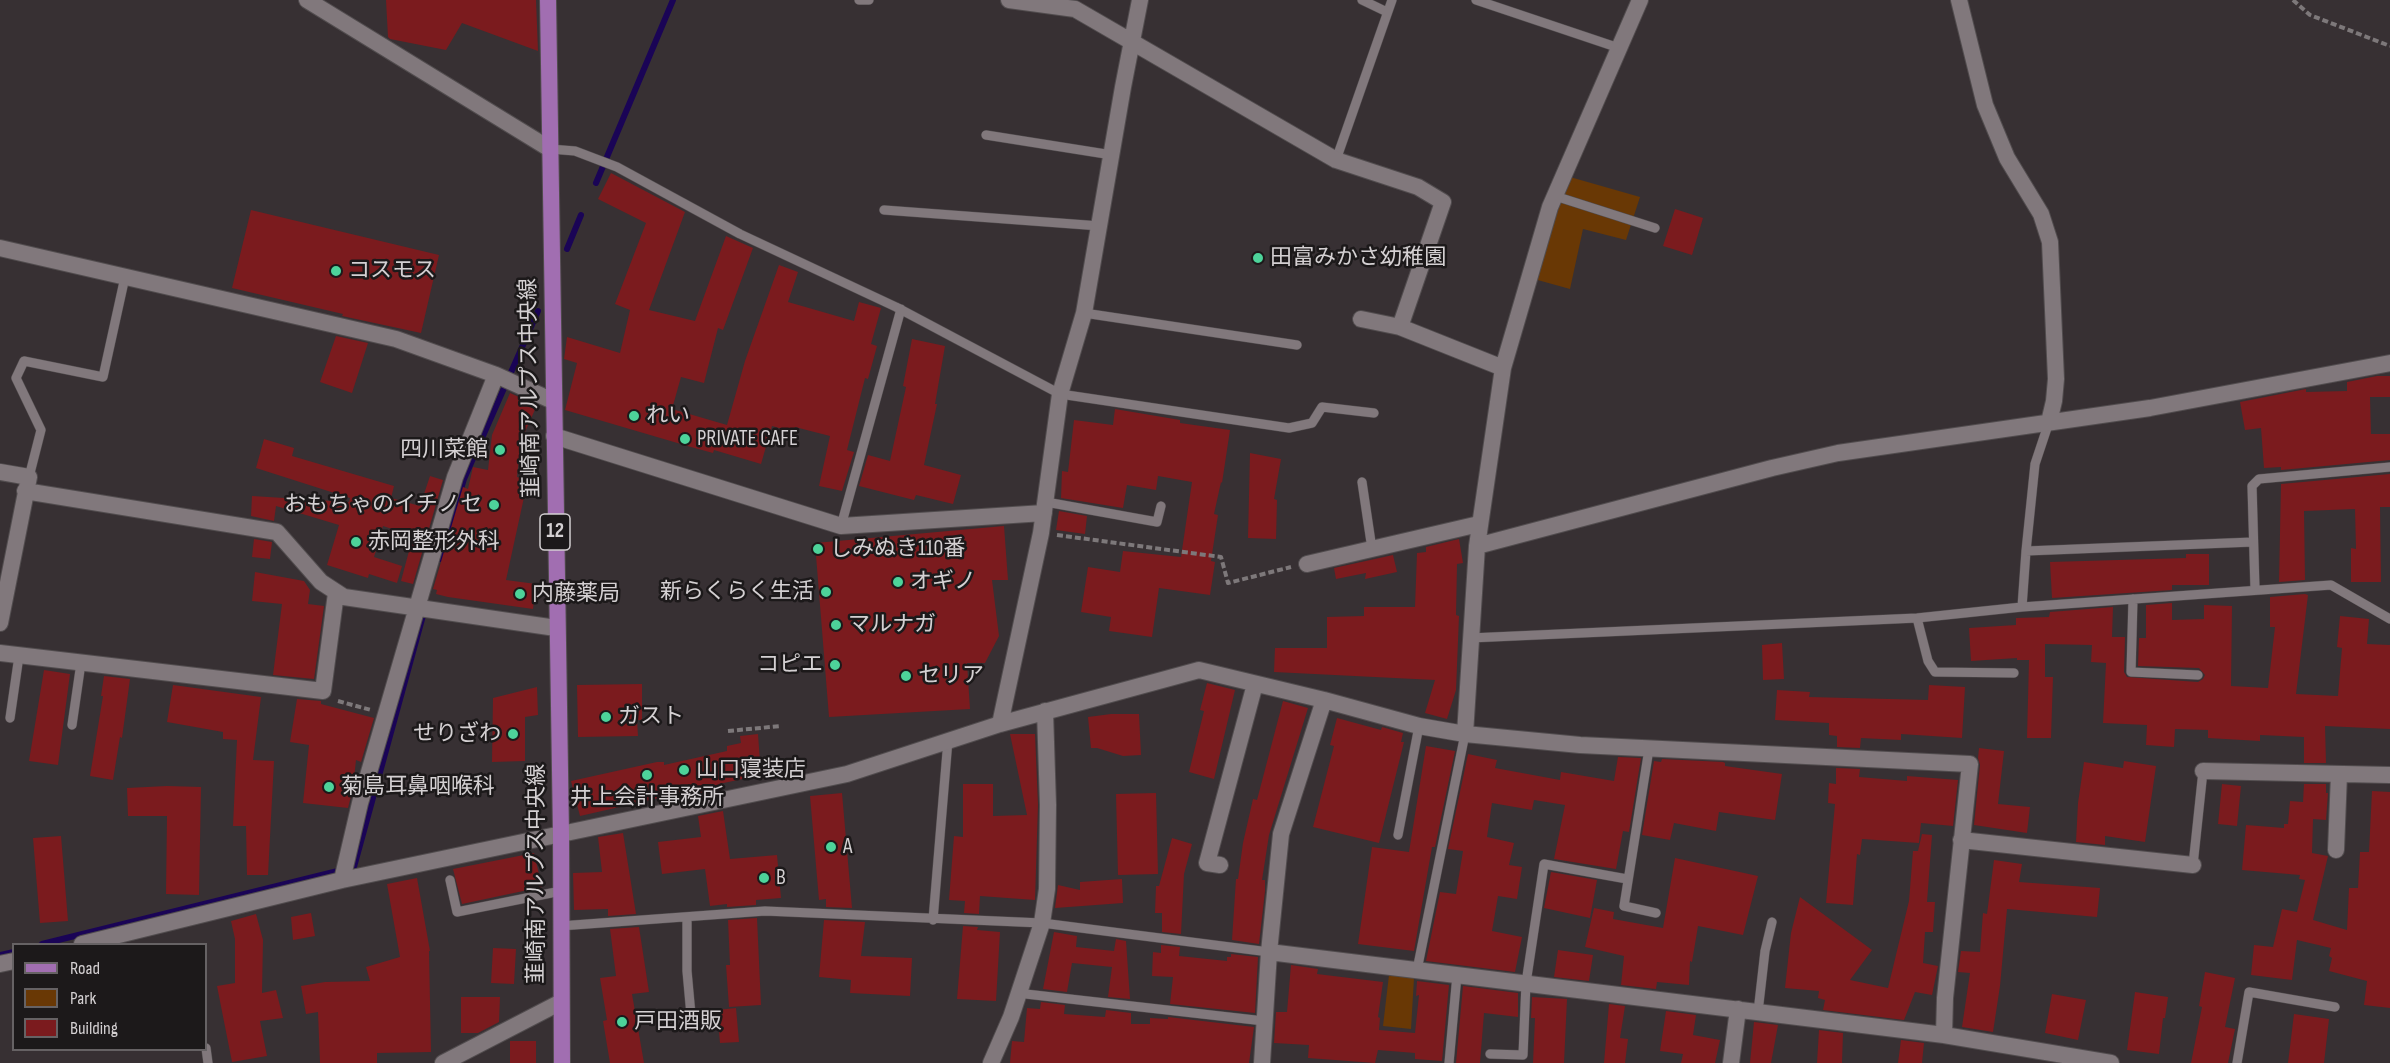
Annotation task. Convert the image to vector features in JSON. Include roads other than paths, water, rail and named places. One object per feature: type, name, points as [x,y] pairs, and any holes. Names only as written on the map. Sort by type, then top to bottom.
[{"type":"main road","name":"韮崎南アルプス中央線","points":[[548,0],[561,834],[562,1063]]},
{"type":"street","points":[[307,0],[550,149]]},
{"type":"street","points":[[1009,0],[1075,9],[1336,160],[1418,187],[1443,202],[1401,327]]},
{"type":"street","points":[[1000,724],[1041,532],[1060,394],[1084,313],[1140,0]]},
{"type":"street","points":[[1465,734],[1479,524],[1503,368],[1555,196],[1640,0]]},
{"type":"street","points":[[1959,0],[1985,105],[2007,158],[2041,214],[2050,242],[2056,379],[2049,422]]},
{"type":"street","points":[[0,248],[396,339],[503,378],[553,401]]},
{"type":"street","points":[[1361,319],[1401,327],[1503,368]]},
{"type":"street","points":[[1477,546],[1772,468],[1838,453],[2150,408],[2390,363]]},
{"type":"street","points":[[343,874],[360,803],[386,714],[424,608],[455,477],[503,378]]},
{"type":"street","points":[[554,436],[841,526],[1045,507]]},
{"type":"street","points":[[0,472],[27,484],[278,532],[321,582],[344,597],[556,628]]},
{"type":"street","points":[[0,623],[27,484]]},
{"type":"street","points":[[1306,564],[1479,524]]},
{"type":"street","points":[[0,653],[323,691],[336,593]]},
{"type":"street","points":[[89,943],[343,874],[561,834],[847,774],[1000,724],[1199,670],[1419,726],[1465,734],[1580,745],[1970,764],[1945,998],[1944,1035]]},
{"type":"street","points":[[1220,865],[1207,863],[1255,684]]},
{"type":"street","points":[[1262,1063],[1269,952],[1281,834],[1324,700]]},
{"type":"street","points":[[991,1063],[1011,1017],[1017,993],[1042,923],[1047,889],[1048,805],[1045,711]]},
{"type":"street","points":[[2203,771],[2390,775]]},
{"type":"street","points":[[2336,850],[2339,774]]},
{"type":"street","points":[[1961,840],[2193,865]]},
{"type":"street","points":[[1269,952],[1944,1035],[2031,1056],[2111,1063]]},
{"type":"street","points":[[443,1063],[561,1002]]},
{"type":"street","points":[[1731,1063],[1738,1010]]},
{"type":"lane","points":[[859,0],[869,0]]},
{"type":"lane","points":[[1362,0],[1387,12]]},
{"type":"lane","points":[[1336,160],[1392,0]]},
{"type":"lane","points":[[1476,0],[1619,48]]},
{"type":"lane","points":[[986,135],[1112,155]]},
{"type":"lane","points":[[550,149],[575,151],[605,163],[740,234],[901,309],[1060,394],[1289,428],[1312,423],[1323,407],[1374,413]]},
{"type":"lane","points":[[1555,196],[1655,228]]},
{"type":"lane","points":[[884,210],[1100,226]]},
{"type":"lane","points":[[27,484],[41,430],[16,378],[24,361],[103,378],[125,277]]},
{"type":"lane","points":[[841,526],[901,309]]},
{"type":"lane","points":[[1084,313],[1298,345]]},
{"type":"lane","points":[[2022,607],[2035,464],[2049,422]]},
{"type":"lane","points":[[2255,590],[2252,486],[2259,478],[2390,467]]},
{"type":"lane","points":[[1362,482],[1372,549]]},
{"type":"lane","points":[[1045,507],[1157,522],[1161,506]]},
{"type":"lane","points":[[2026,551],[2253,542]]},
{"type":"lane","points":[[1470,638],[1917,618],[2022,607],[2331,585],[2390,619]]},
{"type":"lane","points":[[2133,600],[2131,672],[2198,675]]},
{"type":"lane","points":[[1917,618],[1928,661],[1935,672],[2014,673]]},
{"type":"lane","points":[[10,718],[19,656]]},
{"type":"lane","points":[[72,725],[81,663]]},
{"type":"lane","points":[[1398,835],[1419,726]]},
{"type":"lane","points":[[1417,970],[1465,734]]},
{"type":"lane","points":[[933,920],[948,740]]},
{"type":"lane","points":[[1649,748],[1624,906],[1656,913]]},
{"type":"lane","points":[[2193,865],[2203,771]]},
{"type":"lane","points":[[1490,1054],[1523,1055],[1526,983],[1544,864],[1627,879]]},
{"type":"lane","points":[[450,880],[457,912],[561,891]]},
{"type":"lane","points":[[560,926],[765,911],[1042,923],[1269,952]]},
{"type":"lane","points":[[687,917],[687,971],[691,1015]]},
{"type":"lane","points":[[1758,1012],[1765,951],[1772,922]]},
{"type":"lane","points":[[1449,1063],[1457,975]]},
{"type":"lane","points":[[2237,1063],[2249,992],[2335,1007]]},
{"type":"lane","points":[[1017,993],[1264,1021]]},
{"type":"waterway","points":[[596,183],[673,0]]},
{"type":"waterway","points":[[567,249],[581,215]]},
{"type":"waterway","points":[[440,559],[464,479],[538,311]]},
{"type":"waterway","points":[[46,943],[354,867],[424,612]]},
{"type":"waterway","points":[[0,955],[12,952]]},
{"type":"place","name":"田富みかさ幼稚園","points":[[1258,258]]},
{"type":"place","name":"コスモス","points":[[336,271]]},
{"type":"place","name":"れい","points":[[634,416]]},
{"type":"place","name":"PRIVATE CAFE","points":[[685,439]]},
{"type":"place","name":"四川菜館","points":[[500,450]]},
{"type":"place","name":"おもちゃのイチノセ","points":[[494,505]]},
{"type":"place","name":"赤岡整形外科","points":[[356,542]]},
{"type":"place","name":"しみぬき110番","points":[[818,549]]},
{"type":"place","name":"オギノ","points":[[898,582]]},
{"type":"place","name":"新らくらく生活","points":[[826,592]]},
{"type":"place","name":"内藤薬局","points":[[520,594]]},
{"type":"place","name":"マルナガ","points":[[836,625]]},
{"type":"place","name":"コピエ","points":[[835,665]]},
{"type":"place","name":"セリア","points":[[906,676]]},
{"type":"place","name":"ガスト","points":[[606,717]]},
{"type":"place","name":"せりざわ","points":[[513,734]]},
{"type":"place","name":"山口寝装店","points":[[684,770]]},
{"type":"place","name":"井上会計事務所","points":[[647,775]]},
{"type":"place","name":"菊島耳鼻咽喉科","points":[[329,787]]},
{"type":"place","name":"A","points":[[831,847]]},
{"type":"place","name":"B","points":[[764,878]]},
{"type":"place","name":"戸田酒販","points":[[622,1022]]}]
